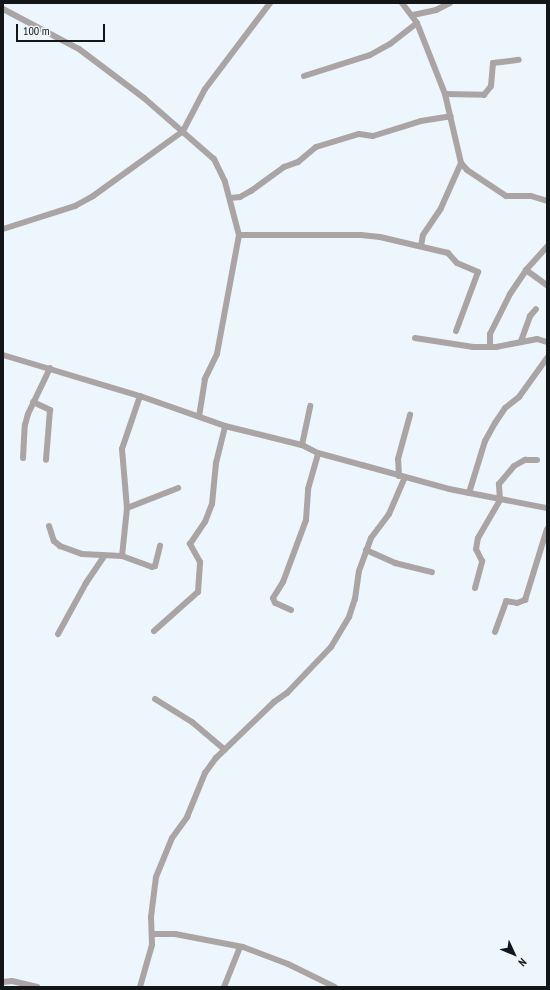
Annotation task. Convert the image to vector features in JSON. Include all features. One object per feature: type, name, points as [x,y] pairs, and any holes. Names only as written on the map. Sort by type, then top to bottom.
[{"type":"street","points":[[3,229],[75,206],[93,196],[182,131],[205,89],[270,3]]},
{"type":"street","points":[[402,3],[413,15],[417,23],[446,94],[461,163],[467,170],[506,196],[531,196],[545,201]]},
{"type":"street","points":[[413,15],[436,10],[450,3]]},
{"type":"street","points":[[3,9],[79,49],[144,98],[214,159],[230,198],[239,235],[218,354],[205,379],[199,415]]},
{"type":"street","points":[[304,76],[370,55],[390,44],[417,23]]},
{"type":"street","points":[[446,94],[484,95],[491,86],[493,63],[519,60]]},
{"type":"street","points":[[230,198],[240,197],[251,191],[284,167],[298,162],[316,147],[359,134],[373,136],[421,121],[451,116]]},
{"type":"street","points":[[421,246],[423,235],[441,208],[461,163]]},
{"type":"street","points":[[239,235],[348,234],[380,237],[448,253],[457,263],[478,272],[456,331]]},
{"type":"street","points":[[490,347],[490,334],[496,320],[526,270],[547,247]]},
{"type":"street","points":[[526,270],[547,285]]},
{"type":"street","points":[[521,342],[530,316],[536,309]]},
{"type":"street","points":[[415,338],[473,347],[490,347],[537,339],[547,342]]},
{"type":"street","points":[[3,355],[140,396],[199,415],[225,426],[302,445],[318,452],[402,476],[469,494],[547,508]]},
{"type":"street","points":[[469,494],[485,441],[495,423],[505,408],[519,397],[546,360]]},
{"type":"street","points":[[23,458],[25,425],[33,402],[50,368]]},
{"type":"street","points":[[122,556],[127,508],[122,449],[140,396]]},
{"type":"street","points":[[33,402],[50,410],[46,460]]},
{"type":"street","points":[[302,445],[310,406]]},
{"type":"street","points":[[140,987],[150,957],[153,900],[160,865],[172,838],[187,817],[204,773],[224,750],[274,702],[287,693],[331,647],[349,616],[366,550],[371,538],[389,514],[402,476],[398,459],[410,415]]},
{"type":"street","points":[[154,631],[198,592],[200,562],[190,544],[205,522],[212,504],[216,463],[225,426]]},
{"type":"street","points":[[291,610],[275,602],[273,598],[283,582],[306,520],[308,490],[318,452]]},
{"type":"street","points":[[475,588],[482,561],[476,549],[478,538],[500,500],[499,484],[508,470],[524,460],[537,460]]},
{"type":"street","points":[[127,508],[178,488]]},
{"type":"street","points":[[49,526],[54,541],[60,546],[82,554],[122,556],[152,567],[155,566],[160,546]]},
{"type":"street","points":[[494,632],[506,601],[517,603],[526,600],[547,529]]},
{"type":"street","points":[[366,550],[395,563],[432,572]]},
{"type":"street","points":[[58,634],[86,583],[104,556]]},
{"type":"street","points":[[155,699],[192,722],[224,750]]},
{"type":"street","points":[[152,934],[175,934],[240,947],[288,964],[335,987]]},
{"type":"street","points":[[224,987],[240,947]]},
{"type":"street","points":[[3,982],[12,980],[37,987]]}]
